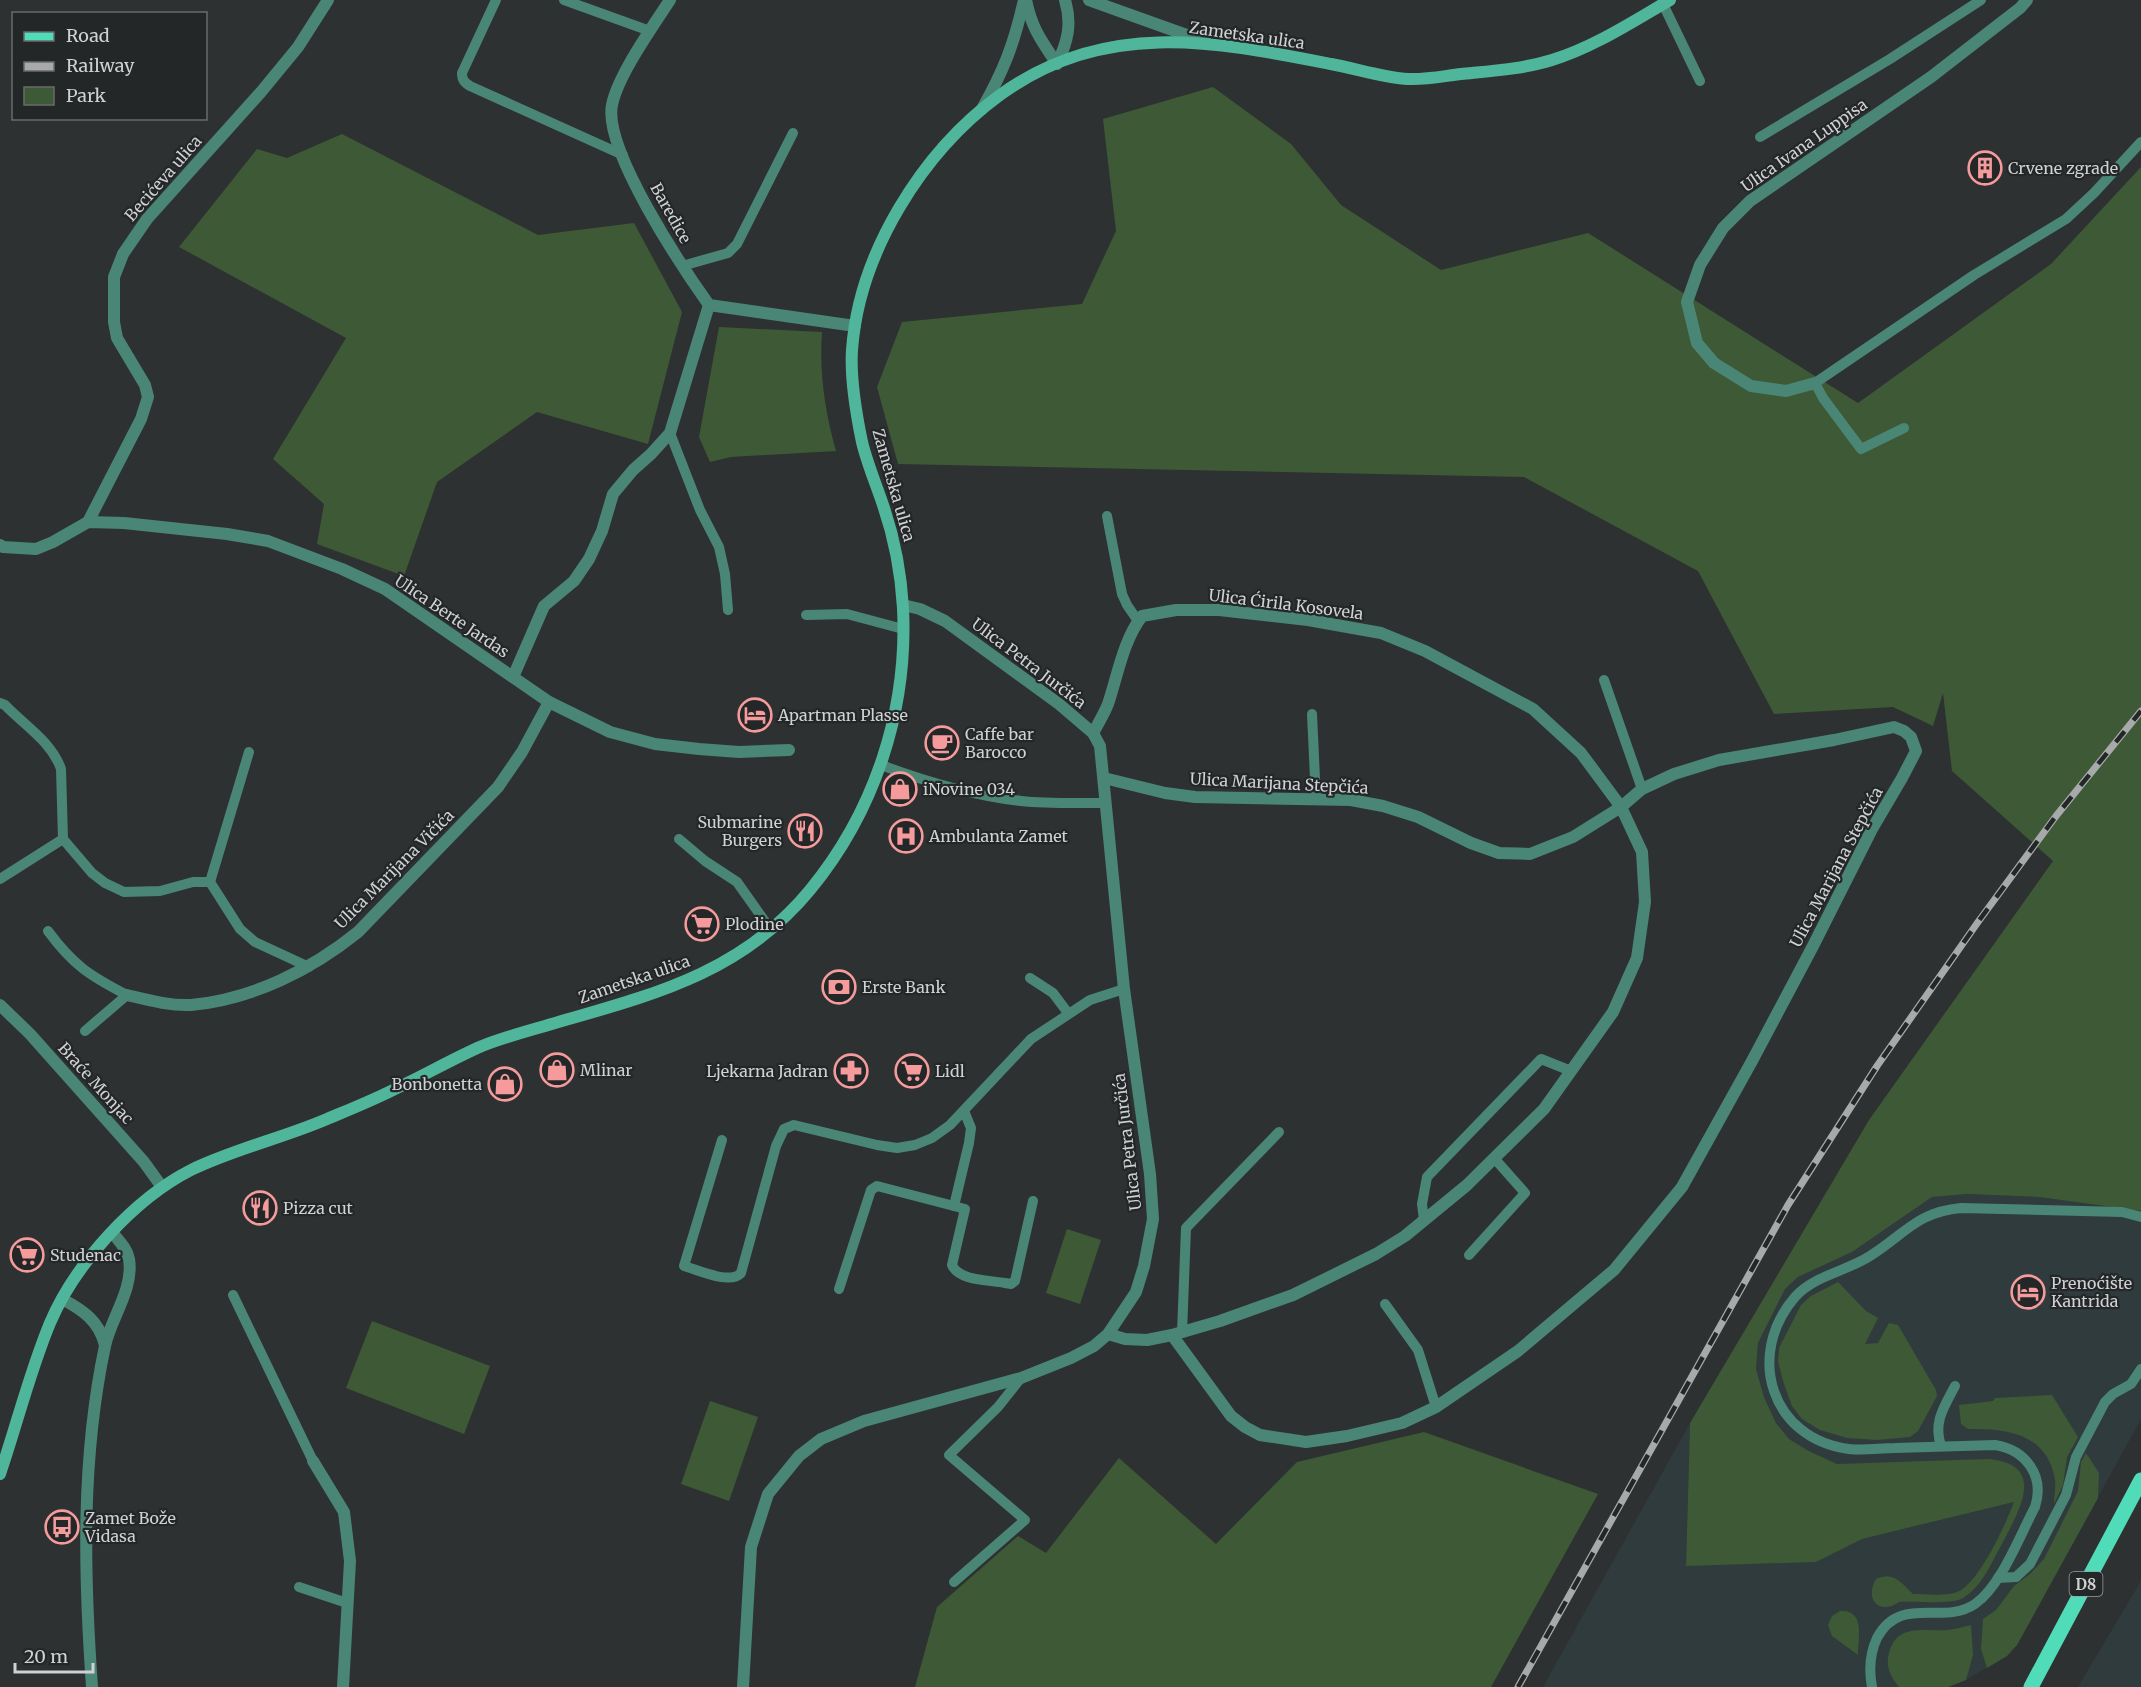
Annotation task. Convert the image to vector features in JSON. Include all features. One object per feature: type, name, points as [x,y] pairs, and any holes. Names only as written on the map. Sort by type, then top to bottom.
[{"type":"main road","name":"Zametska ulica","points":[[0,1474],[50,1324],[62,1299],[79,1273],[112,1232],[162,1187],[196,1167],[303,1129],[390,1092],[483,1046],[678,985],[732,959],[771,930],[804,897],[833,861],[855,822],[881,765],[897,706],[903,629],[903,605],[895,549],[886,512],[863,444],[851,374],[855,326],[869,273],[894,214],[938,153],[982,109],[1028,77],[1104,48],[1128,44],[1154,41],[1207,43],[1408,79],[1500,70],[1548,62],[1587,47],[1666,2]]},
{"type":"main road","name":"D8","points":[[2031,1687],[2141,1480]]},
{"type":"street","name":"Becićeva ulica","points":[[88,522],[141,419],[148,397],[145,385],[117,338],[114,322],[114,277],[123,254],[147,219],[269,83],[298,47],[328,0]]},
{"type":"street","name":"Baredice","points":[[670,0],[624,77],[612,103],[611,116],[623,155],[651,215],[709,305]]},
{"type":"street","points":[[1025,0],[1031,22],[1039,38],[1058,64]]},
{"type":"street","points":[[982,109],[1009,57],[1025,0]]},
{"type":"street","points":[[1058,64],[1070,29],[1065,0]]},
{"type":"street","points":[[1089,0],[1207,43]]},
{"type":"street","name":"Ulica Ivana Luppisa","points":[[1815,383],[1786,390],[1751,386],[1714,363],[1697,343],[1686,302],[1700,265],[1723,228],[1750,201],[1931,77],[2020,8],[2027,0]]},
{"type":"street","points":[[513,677],[544,606],[574,581],[589,559],[602,531],[613,494],[670,433],[709,305],[855,326]]},
{"type":"street","points":[[1,548],[36,549],[53,543],[88,522]]},
{"type":"street","name":"Ulica Berte Jardas","points":[[88,522],[124,523],[227,534],[268,541],[303,553],[385,589],[549,702],[610,732],[655,744],[739,752],[789,750]]},
{"type":"street","name":"Ulica Petra Jurčića","points":[[743,1687],[751,1547],[768,1494],[799,1456],[821,1439],[864,1421],[1021,1378],[1094,1346],[1108,1334],[1136,1292],[1144,1266],[1153,1219],[1150,1174],[1124,989],[1100,746],[1093,733],[1059,704],[945,621],[920,609],[903,605]]},
{"type":"street","name":"Ulica Ćirila Kosovela","points":[[1108,1334],[1125,1339],[1147,1340],[1220,1321],[1293,1294],[1376,1254],[1405,1236],[1467,1185],[1544,1109],[1613,1012],[1636,958],[1645,902],[1642,852],[1621,807],[1581,753],[1533,709],[1425,651],[1381,633],[1308,620],[1219,610],[1154,612],[1142,616],[1138,621]]},
{"type":"street","points":[[1093,733],[1107,706],[1118,670],[1138,621]]},
{"type":"street","name":"Ulica Marijana Vičića","points":[[127,995],[162,1003],[190,1005],[247,993],[309,967],[336,950],[358,932],[498,787],[522,752],[549,702]]},
{"type":"street","name":"Ulica Marijana Stepčića","points":[[1104,778],[1165,793],[1195,797],[1351,800],[1383,806],[1418,818],[1471,843],[1499,853],[1530,854],[1574,837],[1621,807],[1642,789],[1674,774],[1719,760],[1834,741],[1893,727],[1904,731],[1911,737],[1916,751],[1872,829],[1752,1061],[1682,1187],[1614,1270],[1579,1302],[1518,1351],[1436,1407],[1402,1423],[1347,1436],[1306,1442],[1260,1435],[1231,1416],[1177,1334]]},
{"type":"street","name":"Braće Monjac","points":[[0,1005],[24,1027],[144,1162],[162,1187]]},
{"type":"street","points":[[92,1687],[85,1545],[90,1445],[105,1345],[122,1299],[128,1276],[129,1259],[123,1245],[112,1232]]},
{"type":"street","points":[[62,1299],[93,1319],[102,1331],[105,1345]]},
{"type":"street","points":[[313,1461],[344,1512],[350,1561],[343,1687]]},
{"type":"lane","points":[[496,0],[462,73],[464,82],[623,155]]},
{"type":"lane","points":[[564,0],[650,31]]},
{"type":"lane","points":[[1760,137],[1890,59],[1981,0]]},
{"type":"lane","points":[[1666,2],[1700,81]]},
{"type":"lane","points":[[682,266],[728,253],[737,244],[793,134]]},
{"type":"lane","points":[[1904,428],[1861,449],[1823,398],[1815,383],[1974,275],[2066,219],[2094,193],[2141,142]]},
{"type":"lane","points":[[670,433],[700,510],[719,548],[728,610]]},
{"type":"lane","points":[[1107,516],[1122,594],[1138,621]]},
{"type":"lane","points":[[806,615],[847,614],[903,629]]},
{"type":"lane","points":[[1604,680],[1642,789]]},
{"type":"lane","points":[[0,703],[5,705],[43,741],[57,759],[61,769],[63,839],[92,873],[105,883],[124,892],[160,891],[193,882],[210,882]]},
{"type":"lane","points":[[1311,714],[1316,800]]},
{"type":"lane","points":[[249,752],[210,882],[240,929],[255,942],[309,967]]},
{"type":"lane","points":[[881,765],[928,781],[1003,798],[1023,801],[1105,803]]},
{"type":"lane","points":[[0,879],[63,839]]},
{"type":"lane","points":[[680,839],[705,861],[737,882],[771,930]]},
{"type":"lane","points":[[48,931],[65,954],[93,977],[127,995],[85,1031]]},
{"type":"lane","points":[[1030,978],[1053,993],[1068,1013]]},
{"type":"lane","points":[[722,1140],[684,1266],[731,1278],[738,1277],[741,1273],[776,1146],[784,1129],[794,1125],[897,1149],[932,1138],[964,1111],[1031,1039],[1090,1000],[1124,989]]},
{"type":"lane","points":[[1424,1220],[1422,1204],[1427,1177],[1541,1059],[1571,1071]]},
{"type":"lane","points":[[954,1206],[969,1143],[970,1128],[964,1111]]},
{"type":"lane","points":[[1177,1334],[1186,1228],[1279,1131]]},
{"type":"lane","points":[[1469,1255],[1525,1193],[1494,1158]]},
{"type":"lane","points":[[839,1289],[874,1187],[965,1209],[952,1265],[954,1271],[962,1275],[1011,1284],[1015,1281],[1033,1201]]},
{"type":"lane","points":[[1872,1687],[1870,1678],[1872,1653],[1875,1641],[1887,1624],[1908,1613],[1964,1610],[1985,1596],[1998,1578],[2035,1507],[2038,1497],[2035,1476],[2024,1457],[2005,1446],[1850,1449],[1824,1442],[1797,1427],[1781,1408],[1768,1366],[1773,1336],[1794,1298],[1812,1284],[1870,1256],[1929,1214],[1944,1209],[2122,1212],[2141,1217]]},
{"type":"lane","points":[[233,1295],[313,1461]]},
{"type":"lane","points":[[1385,1304],[1418,1350],[1436,1407]]},
{"type":"lane","points":[[1998,1578],[2016,1577],[2030,1564],[2066,1495],[2076,1457],[2105,1402],[2113,1394],[2131,1384],[2141,1369]]},
{"type":"lane","points":[[954,1582],[1025,1520],[949,1455],[998,1407],[1021,1378]]},
{"type":"lane","points":[[1941,1446],[1937,1427],[1955,1386]]},
{"type":"lane","points":[[299,1587],[347,1603]]},
{"type":"shaded area","points":[[1967,1194],[2039,1197],[2141,1211],[2141,1419],[2017,1645],[2007,1656],[1966,1680],[1948,1687],[1543,1687],[1690,1423],[1686,1565],[1816,1562],[1862,1539],[2014,1502],[2002,1461],[1837,1464],[1807,1450],[1789,1439],[1776,1423],[1764,1397],[1756,1369],[1758,1343],[1785,1289],[1798,1277],[1852,1252],[1932,1197]]},
{"type":"shaded area","points":[[2141,1581],[2141,1687],[2078,1687]]},
{"type":"green space","points":[[1213,87],[1291,144],[1341,205],[1441,270],[1588,233],[1858,403],[2051,264],[2141,167],[2141,1211],[2039,1197],[1967,1194],[1932,1197],[1852,1252],[1798,1277],[1785,1289],[1758,1343],[1756,1369],[1764,1397],[1776,1423],[1789,1439],[1807,1450],[1837,1464],[1988,1459],[2006,1463],[2018,1469],[2023,1479],[2024,1490],[2016,1516],[1986,1573],[1976,1587],[1963,1598],[1942,1602],[1899,1602],[1885,1607],[1876,1603],[1872,1593],[1876,1579],[1888,1576],[1896,1579],[1913,1594],[1949,1594],[1963,1589],[1990,1554],[2014,1502],[1862,1539],[1816,1562],[1686,1566],[1690,1423],[1869,1120],[2053,861],[1952,771],[1943,693],[1933,726],[1893,707],[1774,714],[1698,571],[1524,477],[898,464],[877,387],[902,322],[1082,304],[1116,231],[1103,119]]},
{"type":"green space","points":[[342,134],[538,235],[634,223],[682,312],[648,444],[537,412],[437,482],[404,576],[317,544],[324,504],[273,459],[346,338],[179,247],[257,149],[287,158]]},
{"type":"green space","points":[[719,327],[822,332],[821,362],[824,392],[836,451],[731,457],[710,462],[699,437]]},
{"type":"green space","points":[[1067,1229],[1101,1240],[1080,1304],[1046,1293]]},
{"type":"green space","points":[[1838,1282],[1866,1311],[1878,1318],[1865,1344],[1878,1343],[1889,1323],[1898,1325],[1936,1390],[1937,1396],[1918,1431],[1910,1437],[1877,1440],[1847,1438],[1820,1430],[1802,1419],[1792,1406],[1778,1362],[1779,1348],[1801,1305],[1811,1296]]},
{"type":"green space","points":[[372,1321],[490,1366],[464,1434],[346,1388]]},
{"type":"green space","points":[[2052,1395],[2078,1437],[2067,1457],[2063,1485],[2054,1504],[2055,1480],[2044,1452],[2035,1443],[2011,1433],[1968,1429],[1961,1424],[1959,1405],[1993,1401],[1995,1398]]},
{"type":"green space","points":[[710,1401],[758,1417],[729,1501],[681,1484]]},
{"type":"green space","points":[[1424,1432],[1598,1494],[1491,1687],[915,1687],[937,1607],[1018,1536],[1046,1553],[1119,1458],[1216,1544],[1297,1462]]},
{"type":"green space","points":[[2086,1453],[2099,1473],[2098,1498],[2017,1645],[2007,1656],[1987,1668],[1981,1649],[1983,1619],[1996,1610],[2014,1586],[2044,1559],[2078,1491],[2081,1462]]},
{"type":"green space","points":[[1840,1611],[1854,1615],[1857,1620],[1859,1626],[1858,1655],[1832,1636],[1828,1625],[1832,1616]]},
{"type":"green space","points":[[1971,1625],[1973,1655],[1966,1680],[1948,1687],[1899,1687],[1888,1667],[1889,1653],[1898,1637],[1913,1631],[1948,1630]]},
{"type":"railway","points":[[1518,1687],[1788,1205],[1877,1066],[1978,922],[2056,816],[2141,711]]},
{"type":"place","name":"Crvene zgrade","points":[[1985,168]]},
{"type":"place","name":"Apartman Plasse","points":[[755,715]]},
{"type":"place","name":"Caffe bar Barocco","points":[[942,743]]},
{"type":"place","name":"iNovine 034","points":[[900,789]]},
{"type":"place","name":"Submarine Burgers","points":[[805,831]]},
{"type":"place","name":"Ambulanta Zamet","points":[[906,836]]},
{"type":"place","name":"Plodine","points":[[702,924]]},
{"type":"place","name":"Erste Bank","points":[[839,987]]},
{"type":"place","name":"Mlinar","points":[[557,1070]]},
{"type":"place","name":"Ljekarna Jadran","points":[[851,1071]]},
{"type":"place","name":"Lidl","points":[[912,1071]]},
{"type":"place","name":"Bonbonetta","points":[[505,1084]]},
{"type":"place","name":"Pizza cut","points":[[260,1208]]},
{"type":"place","name":"Studenac","points":[[27,1255]]},
{"type":"place","name":"Prenoćište Kantrida","points":[[2028,1292]]},
{"type":"place","name":"Zamet Bože Vidasa","points":[[62,1527]]}]
